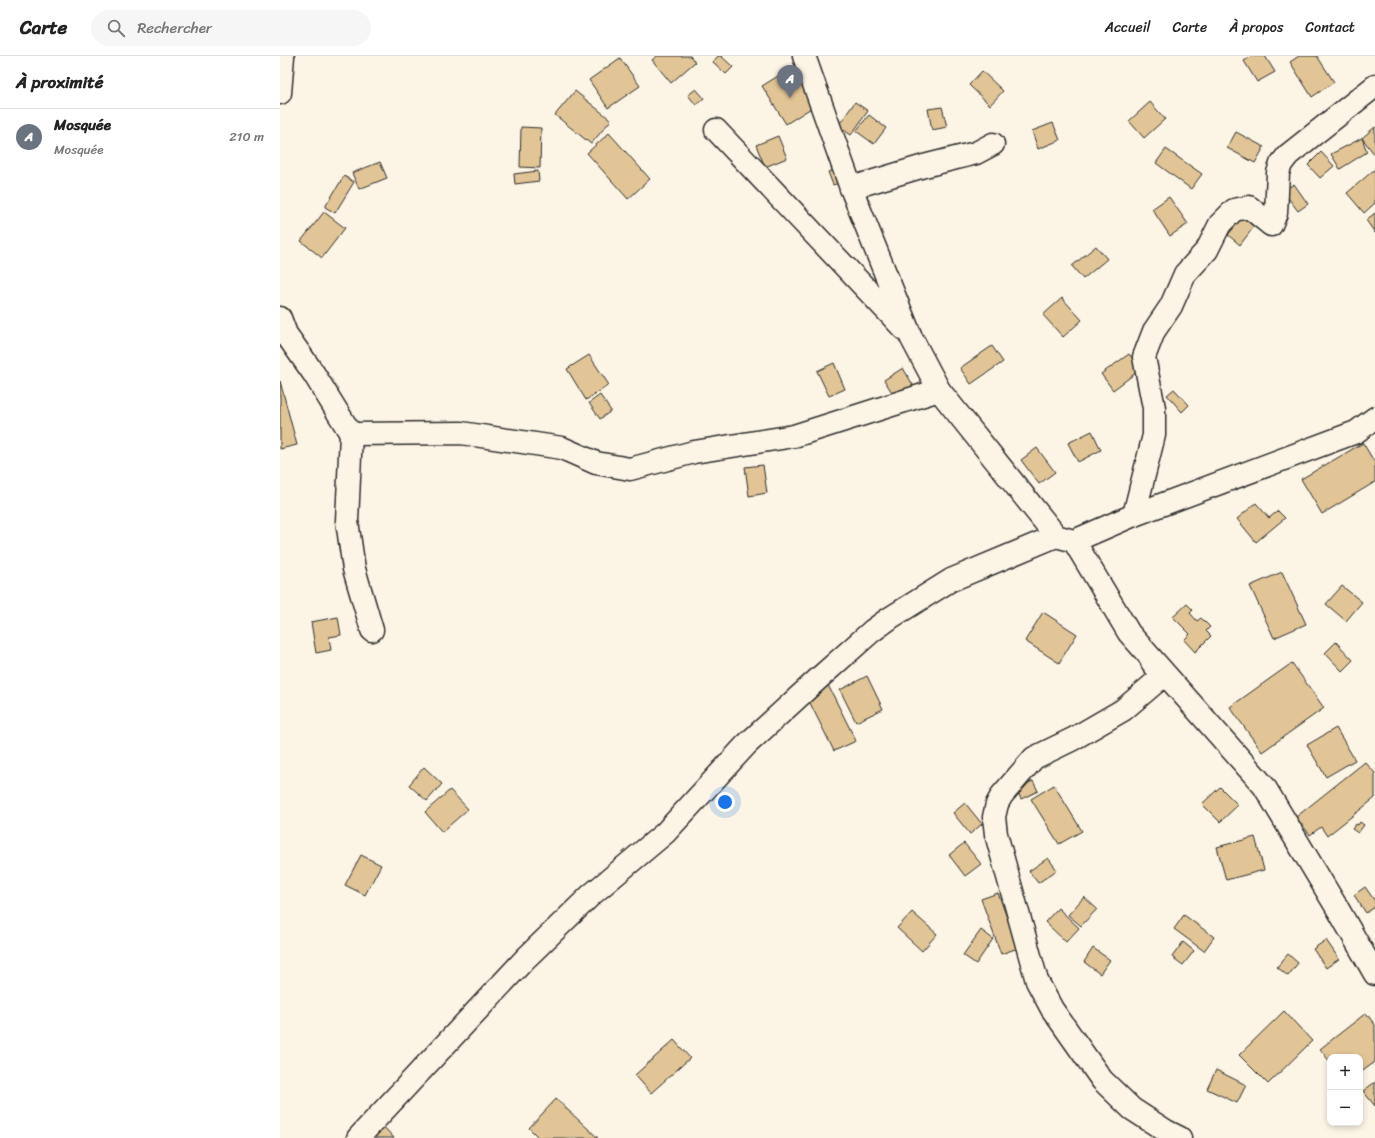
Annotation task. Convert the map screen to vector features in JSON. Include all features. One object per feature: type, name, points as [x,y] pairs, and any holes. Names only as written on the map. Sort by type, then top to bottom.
[{"type":"street","points":[[280,93],[283,56]]},
{"type":"street","points":[[804,56],[851,188],[911,337],[939,390],[1065,539],[1129,633],[1163,676],[1122,710],[1073,739],[1034,758],[1002,795],[996,804],[994,817],[996,834],[1037,981],[1052,1009],[1102,1080],[1132,1109],[1166,1131],[1180,1138]]},
{"type":"street","points":[[1134,515],[1154,435],[1154,408],[1144,357],[1154,331],[1171,306],[1185,274],[1207,250],[1220,224],[1234,210],[1249,207],[1271,225],[1276,213],[1278,173],[1281,164],[1288,155],[1375,86]]},
{"type":"street","points":[[716,130],[911,337]]},
{"type":"street","points":[[851,188],[924,166],[976,153],[993,144]]},
{"type":"street","points":[[280,318],[286,334],[314,374],[351,434],[347,520],[354,568],[372,630]]},
{"type":"street","points":[[351,434],[461,433],[562,448],[596,464],[630,469],[694,452],[794,436],[939,390]]},
{"type":"street","points":[[358,1138],[526,958],[591,895],[665,833],[746,745],[872,631],[890,618],[950,580],[1134,515],[1356,432],[1375,418]]},
{"type":"street","points":[[1129,633],[1264,786],[1375,974]]},
{"type":"building","points":[[657,56],[690,56],[695,62],[671,83],[652,60]]},
{"type":"building","points":[[718,56],[721,56],[733,67],[726,74],[713,62]]},
{"type":"building","points":[[1252,56],[1265,56],[1275,72],[1257,82],[1244,61]]},
{"type":"building","points":[[1299,56],[1317,56],[1334,82],[1312,97],[1290,62]]},
{"type":"building","points":[[620,58],[640,86],[608,108],[589,80]]},
{"type":"building","points":[[791,68],[816,105],[786,124],[762,86]]},
{"type":"building","points":[[982,71],[1003,91],[990,105],[969,85]]},
{"type":"building","points":[[696,89],[704,98],[696,105],[688,95]]},
{"type":"building","points":[[575,91],[611,120],[591,144],[555,115]]},
{"type":"building","points":[[855,102],[868,111],[851,135],[838,126]]},
{"type":"building","points":[[1150,102],[1165,119],[1144,138],[1129,121]]},
{"type":"building","points":[[942,107],[947,127],[932,130],[928,109]]},
{"type":"building","points":[[869,115],[886,128],[874,144],[856,131]]},
{"type":"building","points":[[1053,123],[1060,140],[1038,149],[1032,131]]},
{"type":"building","points":[[521,127],[541,128],[540,168],[520,167]]},
{"type":"building","points":[[1375,127],[1375,155],[1362,138]]},
{"type":"building","points":[[1236,132],[1264,147],[1255,163],[1227,148]]},
{"type":"building","points":[[609,133],[650,179],[628,199],[587,153]]},
{"type":"building","points":[[778,136],[787,158],[765,167],[756,145]]},
{"type":"building","points":[[1362,138],[1367,152],[1340,169],[1331,154]]},
{"type":"building","points":[[1166,149],[1202,174],[1191,189],[1156,163]]},
{"type":"building","points":[[1321,152],[1334,166],[1320,178],[1308,165]]},
{"type":"building","points":[[380,162],[387,178],[359,189],[352,173]]},
{"type":"building","points":[[841,168],[845,181],[833,185],[828,172]]},
{"type":"building","points":[[1375,169],[1375,203],[1364,213],[1347,193]]},
{"type":"building","points":[[538,171],[539,181],[515,184],[514,174]]},
{"type":"building","points":[[344,176],[354,182],[335,213],[325,207]]},
{"type":"building","points":[[1294,184],[1308,204],[1298,211],[1283,191]]},
{"type":"building","points":[[1169,197],[1188,224],[1170,236],[1152,209]]},
{"type":"building","points":[[324,212],[345,228],[322,258],[301,241]]},
{"type":"building","points":[[1375,213],[1375,233],[1366,220]]},
{"type":"building","points":[[1244,215],[1256,224],[1240,245],[1228,235]]},
{"type":"building","points":[[1096,246],[1107,259],[1083,279],[1072,266]]},
{"type":"building","points":[[1062,298],[1082,320],[1063,337],[1043,315]]},
{"type":"building","points":[[992,346],[1003,362],[971,384],[960,368]]},
{"type":"building","points":[[1129,354],[1141,369],[1113,390],[1101,374]]},
{"type":"building","points":[[589,355],[609,385],[586,400],[567,369]]},
{"type":"building","points":[[834,363],[845,389],[829,396],[817,371]]},
{"type":"building","points":[[903,368],[913,385],[895,397],[884,380]]},
{"type":"building","points":[[280,381],[297,445],[280,449]]},
{"type":"building","points":[[1174,389],[1189,405],[1182,412],[1167,395]]},
{"type":"building","points":[[600,395],[611,411],[600,419],[589,403]]},
{"type":"building","points":[[1092,431],[1101,450],[1078,462],[1068,443]]},
{"type":"building","points":[[1363,443],[1375,463],[1375,482],[1322,514],[1301,479]]},
{"type":"building","points":[[1037,448],[1055,472],[1039,484],[1021,460]]},
{"type":"building","points":[[763,465],[767,493],[749,496],[745,467]]},
{"type":"building","points":[[1256,503],[1269,518],[1278,511],[1285,518],[1256,542],[1237,519]]},
{"type":"building","points":[[1282,572],[1306,624],[1274,638],[1250,586]]},
{"type":"building","points":[[1342,586],[1362,602],[1346,621],[1326,604]]},
{"type":"building","points":[[1187,604],[1193,610],[1190,613],[1197,621],[1201,618],[1210,627],[1206,631],[1211,636],[1195,652],[1184,640],[1190,634],[1173,617]]},
{"type":"building","points":[[1043,612],[1077,634],[1059,663],[1025,641]]},
{"type":"building","points":[[338,617],[341,635],[329,637],[331,650],[316,653],[311,622]]},
{"type":"building","points":[[1336,642],[1353,660],[1342,671],[1325,653]]},
{"type":"building","points":[[1292,663],[1324,708],[1262,752],[1230,707]]},
{"type":"building","points":[[867,676],[883,709],[856,722],[840,690]]},
{"type":"building","points":[[828,685],[856,741],[834,751],[806,695]]},
{"type":"building","points":[[1336,728],[1355,760],[1326,777],[1307,745]]},
{"type":"building","points":[[1365,762],[1375,773],[1375,798],[1327,836],[1321,827],[1310,835],[1296,817]]},
{"type":"building","points":[[424,767],[442,784],[427,801],[409,785]]},
{"type":"building","points":[[1033,781],[1038,791],[1021,799],[1016,788]]},
{"type":"building","points":[[1054,785],[1082,831],[1059,844],[1031,799]]},
{"type":"building","points":[[1220,787],[1238,805],[1220,822],[1202,804]]},
{"type":"building","points":[[450,790],[468,809],[442,832],[425,812]]},
{"type":"building","points":[[965,803],[982,824],[970,834],[953,813]]},
{"type":"building","points":[[1360,822],[1364,825],[1358,833],[1352,829]]},
{"type":"building","points":[[1255,837],[1264,870],[1226,880],[1217,847]]},
{"type":"building","points":[[964,843],[981,864],[965,876],[949,855]]},
{"type":"building","points":[[361,855],[381,865],[365,895],[345,885]]},
{"type":"building","points":[[1048,858],[1057,870],[1038,883],[1029,871]]},
{"type":"building","points":[[1365,887],[1375,901],[1375,907],[1366,913],[1354,895]]},
{"type":"building","points":[[998,893],[1018,948],[1001,954],[981,899]]},
{"type":"building","points":[[1084,897],[1097,909],[1081,926],[1068,915]]},
{"type":"building","points":[[1058,908],[1079,928],[1066,942],[1045,922]]},
{"type":"building","points":[[912,912],[937,934],[922,951],[897,928]]},
{"type":"building","points":[[1184,915],[1214,937],[1204,951],[1174,929]]},
{"type":"building","points":[[981,930],[993,939],[976,964],[963,955]]},
{"type":"building","points":[[1326,940],[1339,959],[1326,968],[1313,949]]},
{"type":"building","points":[[1183,942],[1194,951],[1183,965],[1172,957]]},
{"type":"building","points":[[1093,948],[1110,960],[1100,974],[1084,962]]},
{"type":"building","points":[[1288,954],[1298,963],[1288,976],[1277,967]]},
{"type":"building","points":[[1284,1011],[1312,1041],[1268,1084],[1239,1055]]},
{"type":"building","points":[[1366,1013],[1375,1025],[1375,1062],[1363,1071],[1363,1054],[1327,1054],[1327,1058],[1320,1049]]},
{"type":"building","points":[[674,1040],[690,1058],[651,1093],[635,1075]]},
{"type":"building","points":[[1216,1070],[1246,1085],[1237,1103],[1207,1089]]},
{"type":"building","points":[[1375,1082],[1375,1106],[1363,1091]]},
{"type":"building","points":[[556,1099],[598,1138],[539,1138],[529,1128]]},
{"type":"building","points":[[382,1125],[394,1138],[368,1138]]},
{"type":"place","name":"Mosquée","points":[[790,98]]}]
